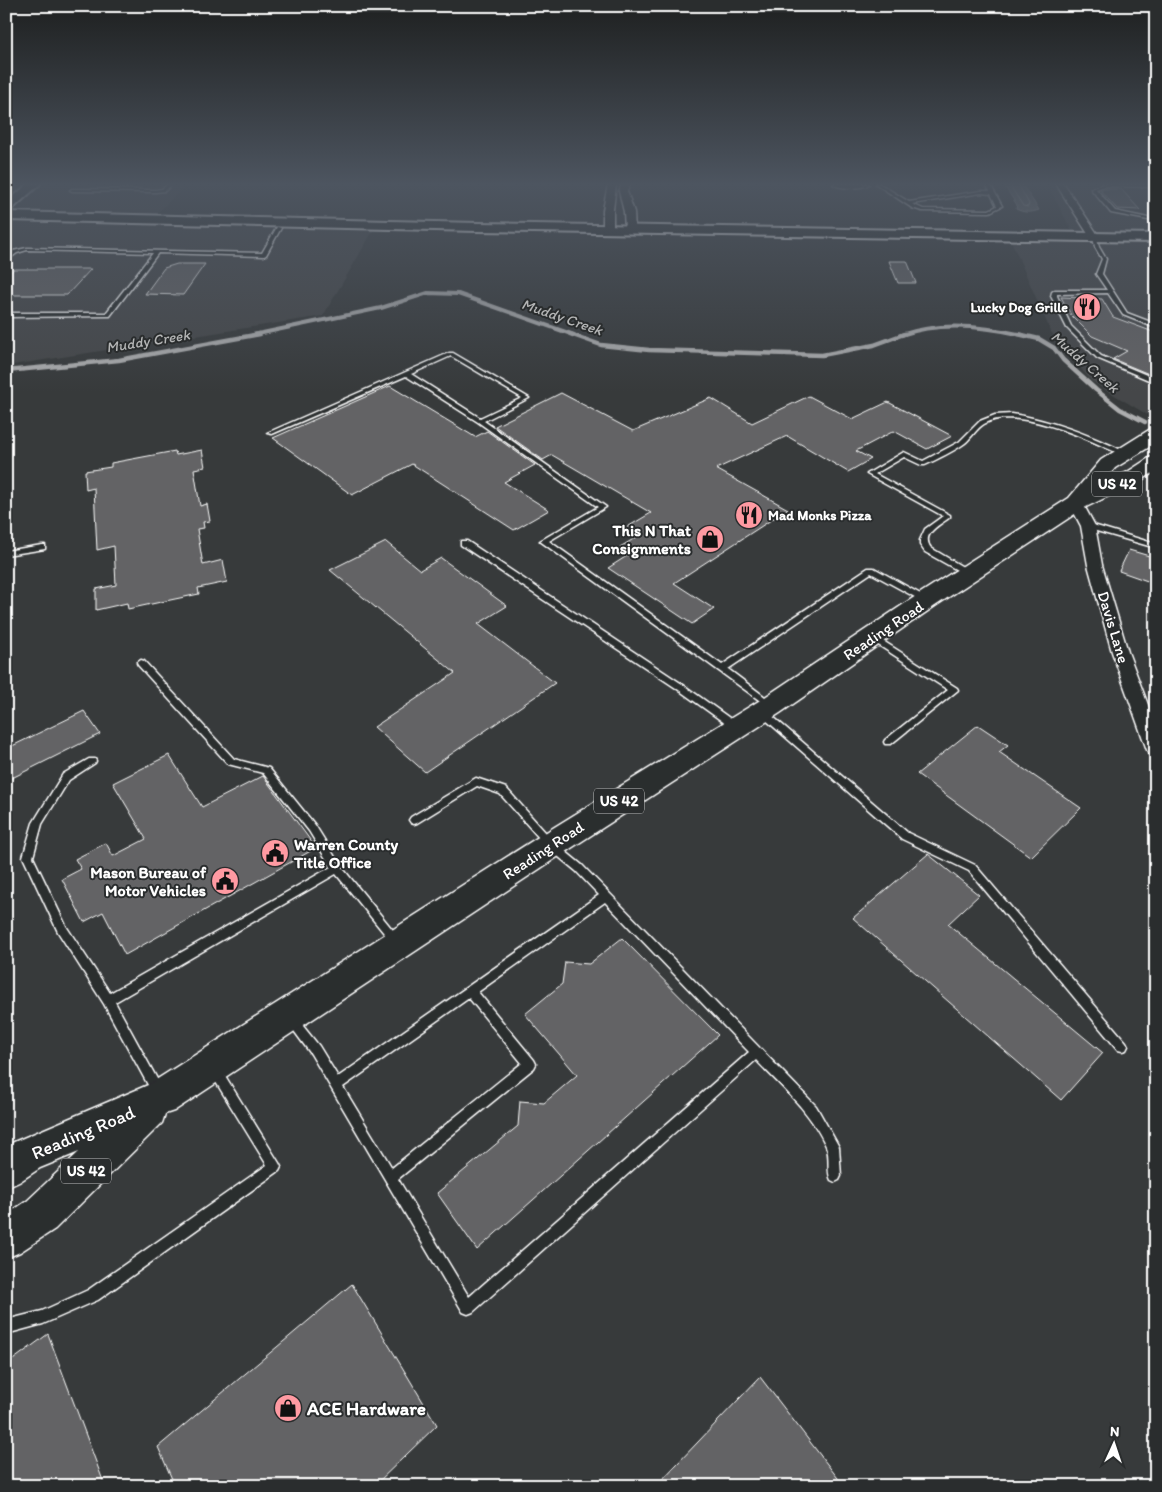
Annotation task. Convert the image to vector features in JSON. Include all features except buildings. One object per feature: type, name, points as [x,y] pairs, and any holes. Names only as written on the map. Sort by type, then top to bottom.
[{"type":"main road","name":"Reading Road","points":[[1082,514],[1108,464],[1156,434]]},
{"type":"main road","name":"Reading Road","points":[[6,1169],[27,1156],[161,1098],[766,708],[969,573],[1082,514],[1156,462]]},
{"type":"main road","name":"Reading Road","points":[[6,1238],[40,1215],[161,1098]]},
{"type":"street","name":"Davis Lane","points":[[1082,514],[1120,652],[1156,750]]},
{"type":"lane","points":[[6,315],[108,315],[156,254]]},
{"type":"lane","points":[[215,254],[265,254]]},
{"type":"lane","points":[[1100,254],[1104,259],[1099,274],[1125,314],[1156,326]]},
{"type":"lane","points":[[1110,291],[1063,290],[1055,292],[1054,296],[1069,327],[1100,358],[1156,381]]},
{"type":"lane","points":[[270,433],[451,354],[526,398],[480,421]]},
{"type":"lane","points":[[406,374],[480,421],[603,507],[544,541],[722,669],[905,836],[972,868],[1122,1046]]},
{"type":"lane","points":[[969,573],[928,550],[923,545],[924,533],[948,516],[870,474],[904,454],[923,464],[967,439],[982,422],[994,416],[1005,415],[1055,426],[1124,454]]},
{"type":"lane","points":[[1082,514],[1156,546]]},
{"type":"lane","points":[[464,542],[679,686],[736,727]]},
{"type":"lane","points":[[6,553],[42,547]]},
{"type":"lane","points":[[722,669],[871,570],[927,600]]},
{"type":"lane","points":[[872,637],[954,690],[888,742]]},
{"type":"lane","points":[[141,663],[231,762],[266,770],[312,828],[337,868],[399,943]]},
{"type":"lane","points":[[92,761],[66,778],[38,824],[28,857],[62,928],[108,1000],[161,1098]]},
{"type":"lane","points":[[414,820],[476,782],[503,791],[551,845],[579,868],[812,1110],[833,1147],[835,1176]]},
{"type":"lane","points":[[108,1000],[337,868]]},
{"type":"lane","points":[[336,1085],[606,896]]},
{"type":"lane","points":[[391,1178],[530,1064],[470,991]]},
{"type":"lane","points":[[288,1016],[315,1050],[468,1307],[757,1052]]},
{"type":"lane","points":[[6,1327],[43,1317],[93,1295],[276,1167],[212,1065]]},
{"type":"shaded area","points":[[6,254],[360,254],[323,316],[6,366]]},
{"type":"shaded area","points":[[1017,254],[1156,254],[1156,420],[1091,381],[1051,332]]},
{"type":"waterway","name":"Muddy Creek","points":[[253,335],[381,308],[428,293],[458,294],[574,335]]},
{"type":"waterway","name":"Muddy Creek","points":[[902,335],[946,326],[978,327],[1018,334]]},
{"type":"waterway","name":"Muddy Creek","points":[[6,371],[119,360],[260,334]]},
{"type":"waterway","name":"Muddy Creek","points":[[570,334],[601,345],[649,350],[822,355],[874,345],[902,335]]},
{"type":"waterway","name":"Muddy Creek","points":[[1018,334],[1023,335]]},
{"type":"waterway","name":"Muddy Creek","points":[[1018,334],[1039,339],[1054,348],[1063,360],[1096,390],[1120,409],[1145,422]]},
{"type":"place","name":"Lucky Dog Grille","points":[[1087,307]]},
{"type":"place","name":"Mad Monks Pizza","points":[[749,515]]},
{"type":"place","name":"This N That Consignments","points":[[710,539]]},
{"type":"place","name":"Warren County Title Office","points":[[275,853]]},
{"type":"place","name":"Mason Bureau of Motor Vehicles","points":[[225,881]]},
{"type":"place","name":"ACE Hardware","points":[[288,1408]]}]
